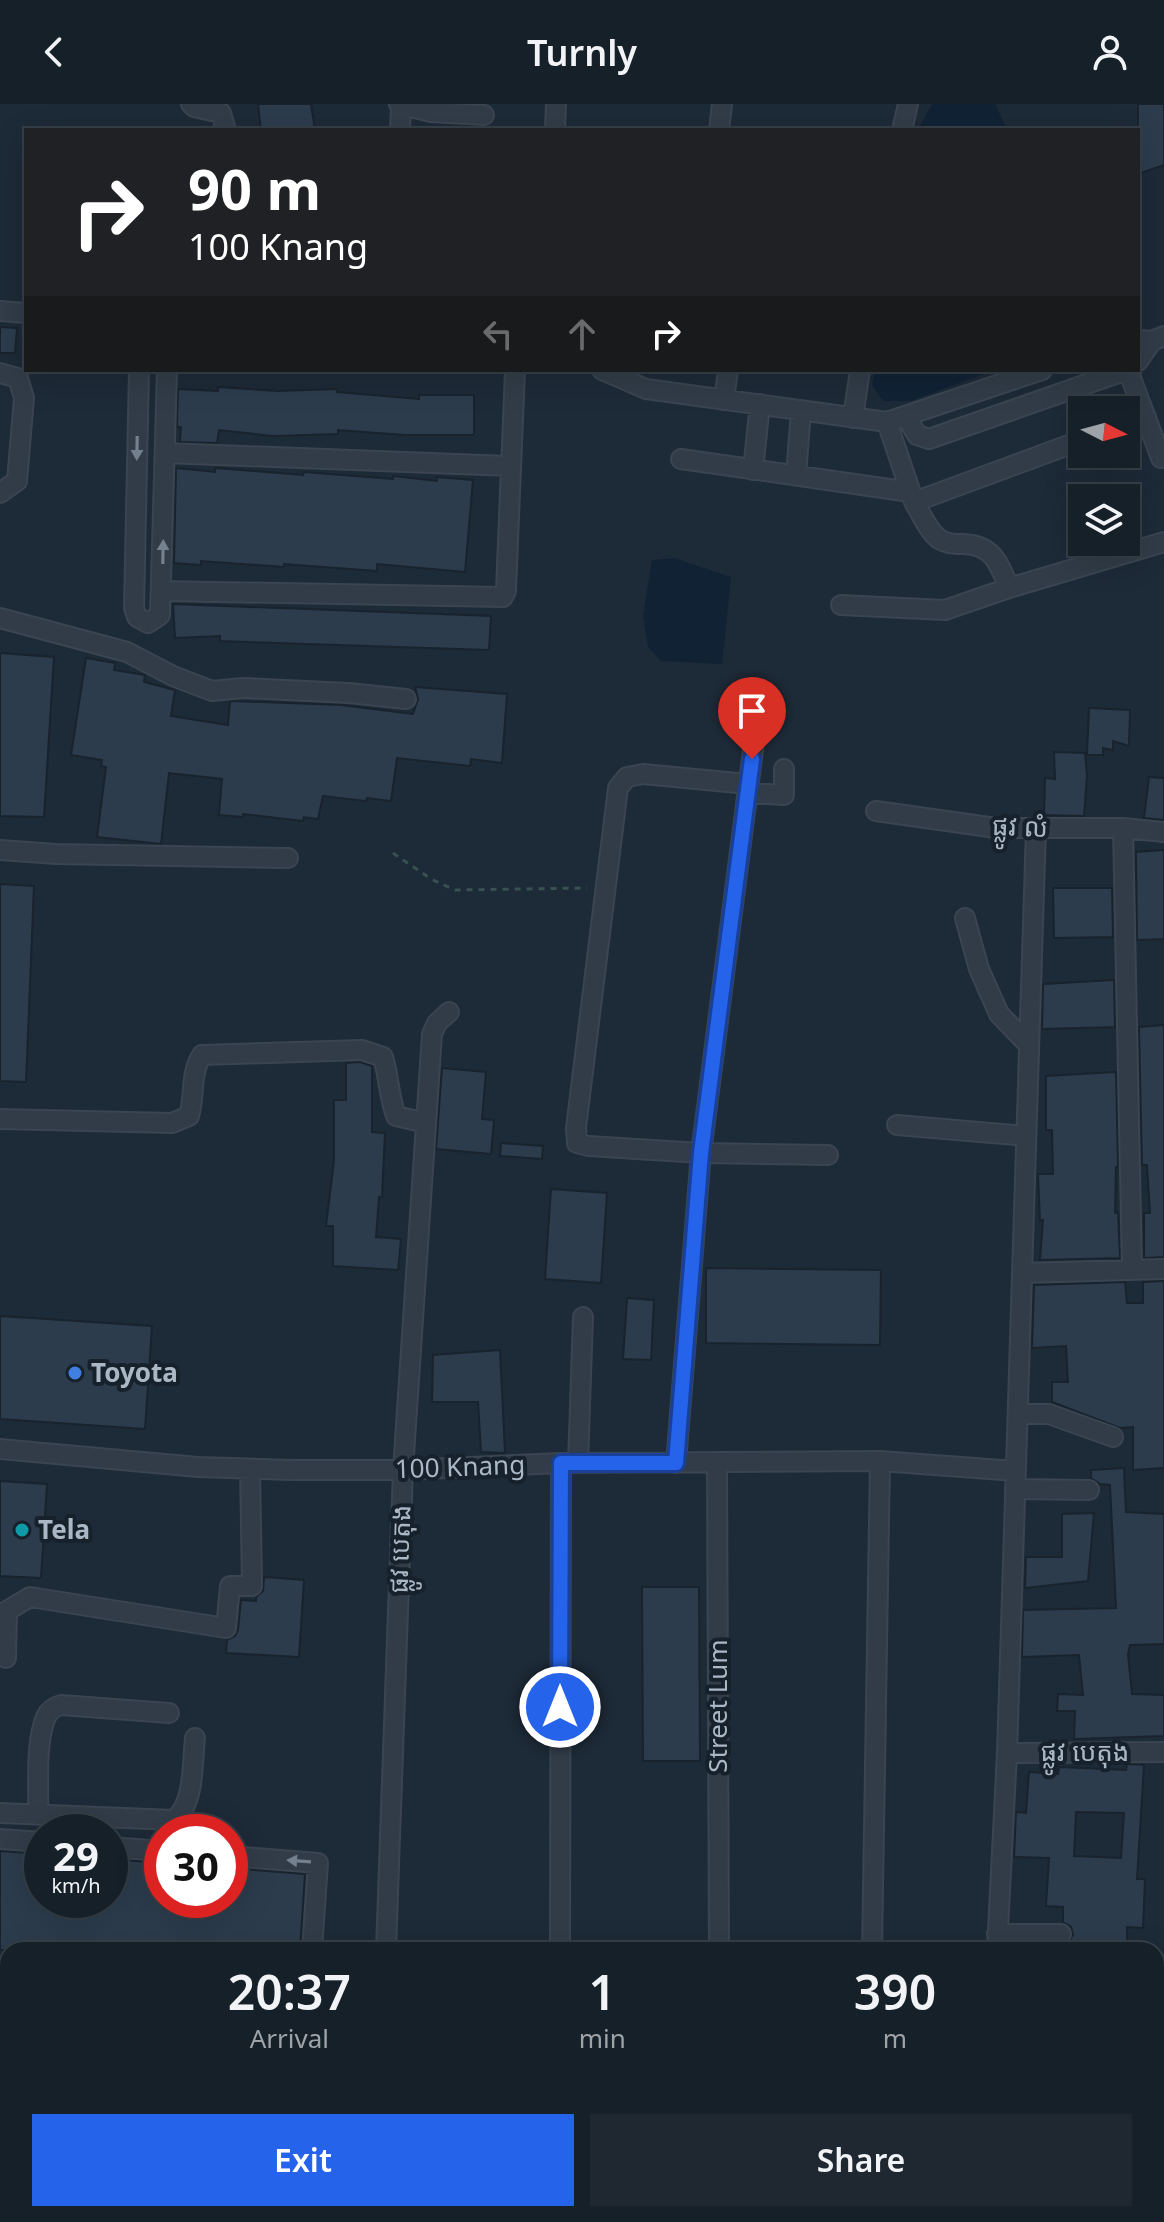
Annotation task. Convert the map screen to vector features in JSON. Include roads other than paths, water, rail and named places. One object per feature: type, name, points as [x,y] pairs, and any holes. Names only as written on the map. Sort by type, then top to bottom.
[{"type":"street","points":[[191,104],[221,113],[225,128]]},
{"type":"street","points":[[555,128],[556,104]]},
{"type":"street","points":[[719,128],[722,104]]},
{"type":"street","points":[[902,128],[908,104]]},
{"type":"street","points":[[400,128],[400,105],[431,112],[484,115]]},
{"type":"street","points":[[0,311],[24,313]]},
{"type":"street","points":[[1140,358],[1151,339]]},
{"type":"street","points":[[139,372],[134,608],[140,620],[154,621],[160,615],[162,591],[167,372]]},
{"type":"street","points":[[162,591],[503,597],[506,591],[515,372]]},
{"type":"street","points":[[607,372],[646,389],[887,422],[1036,372]]},
{"type":"street","points":[[724,400],[728,372]]},
{"type":"street","points":[[853,418],[860,372]]},
{"type":"street","points":[[906,416],[917,435],[929,439],[1122,372]]},
{"type":"street","points":[[1129,372],[1161,458]]},
{"type":"street","points":[[0,373],[18,378],[24,398],[17,481],[0,493]]},
{"type":"street","points":[[753,470],[760,404]]},
{"type":"street","points":[[796,475],[801,411]]},
{"type":"street","points":[[1140,419],[1146,417]]},
{"type":"street","points":[[887,422],[912,497],[934,535],[951,544],[977,544],[987,549],[1000,566],[1009,588]]},
{"type":"street","points":[[681,459],[796,475],[912,497],[1068,445]]},
{"type":"street","points":[[165,453],[511,466]]},
{"type":"street","points":[[841,605],[945,610],[1164,542]]},
{"type":"street","points":[[0,618],[127,652],[173,676],[212,691],[243,688],[406,699]]},
{"type":"street","points":[[676,1463],[701,1153],[755,735]]},
{"type":"street","points":[[784,769],[784,795],[643,774],[627,777],[618,788],[576,1128],[577,1143],[701,1153],[828,1155]]},
{"type":"street","name":"ផ្លូវ លំ","points":[[876,811],[996,828],[1123,828],[1164,832]]},
{"type":"street","points":[[1036,828],[1007,1753],[997,1942],[1061,1934]]},
{"type":"street","points":[[1123,828],[1132,1270]]},
{"type":"street","points":[[0,850],[56,854],[288,858]]},
{"type":"street","points":[[965,918],[979,969],[999,1014],[1029,1045]]},
{"type":"street","name":"ផ្លូវ បេតុង","points":[[386,1942],[403,1470],[432,1034],[437,1023],[449,1012]]},
{"type":"street","points":[[0,1119],[172,1123],[189,1116],[194,1099],[194,1067],[202,1055],[362,1050],[383,1057],[388,1073],[390,1101],[396,1116],[426,1123]]},
{"type":"street","points":[[897,1125],[1026,1136]]},
{"type":"street","points":[[1022,1273],[1164,1269]]},
{"type":"street","points":[[560,1942],[570,1463],[583,1317]]},
{"type":"street","points":[[1018,1414],[1049,1414],[1113,1437]]},
{"type":"street","name":"100 Knang","points":[[0,1449],[250,1469],[403,1470],[570,1463],[880,1461],[1089,1490]]},
{"type":"street","points":[[872,1942],[880,1461]]},
{"type":"street","name":"Street Lum","points":[[717,1462],[719,1942]]},
{"type":"street","points":[[6,1658],[4,1614],[30,1597],[226,1628],[230,1586],[252,1586],[250,1469]]},
{"type":"street","points":[[38,1814],[42,1733],[46,1716],[52,1708],[61,1705],[169,1713]]},
{"type":"street","points":[[128,1818],[174,1820],[183,1813],[188,1801],[195,1738]]},
{"type":"street","name":"ផ្លូវ បេតុង","points":[[1007,1753],[1164,1752]]},
{"type":"street","points":[[0,1813],[24,1814]]},
{"type":"street","points":[[0,1839],[24,1841]]},
{"type":"street","points":[[248,1857],[318,1863],[313,1942]]},
{"type":"water","points":[[932,104],[995,104],[1006,128],[919,128]]},
{"type":"water","points":[[875,372],[989,372],[911,401],[883,401],[872,385]]},
{"type":"water","points":[[674,558],[731,577],[722,664],[661,661],[648,647],[643,616],[652,560]]},
{"type":"place","name":"Toyota","points":[[75,1373]]},
{"type":"place","name":"Tela","points":[[22,1530]]}]
